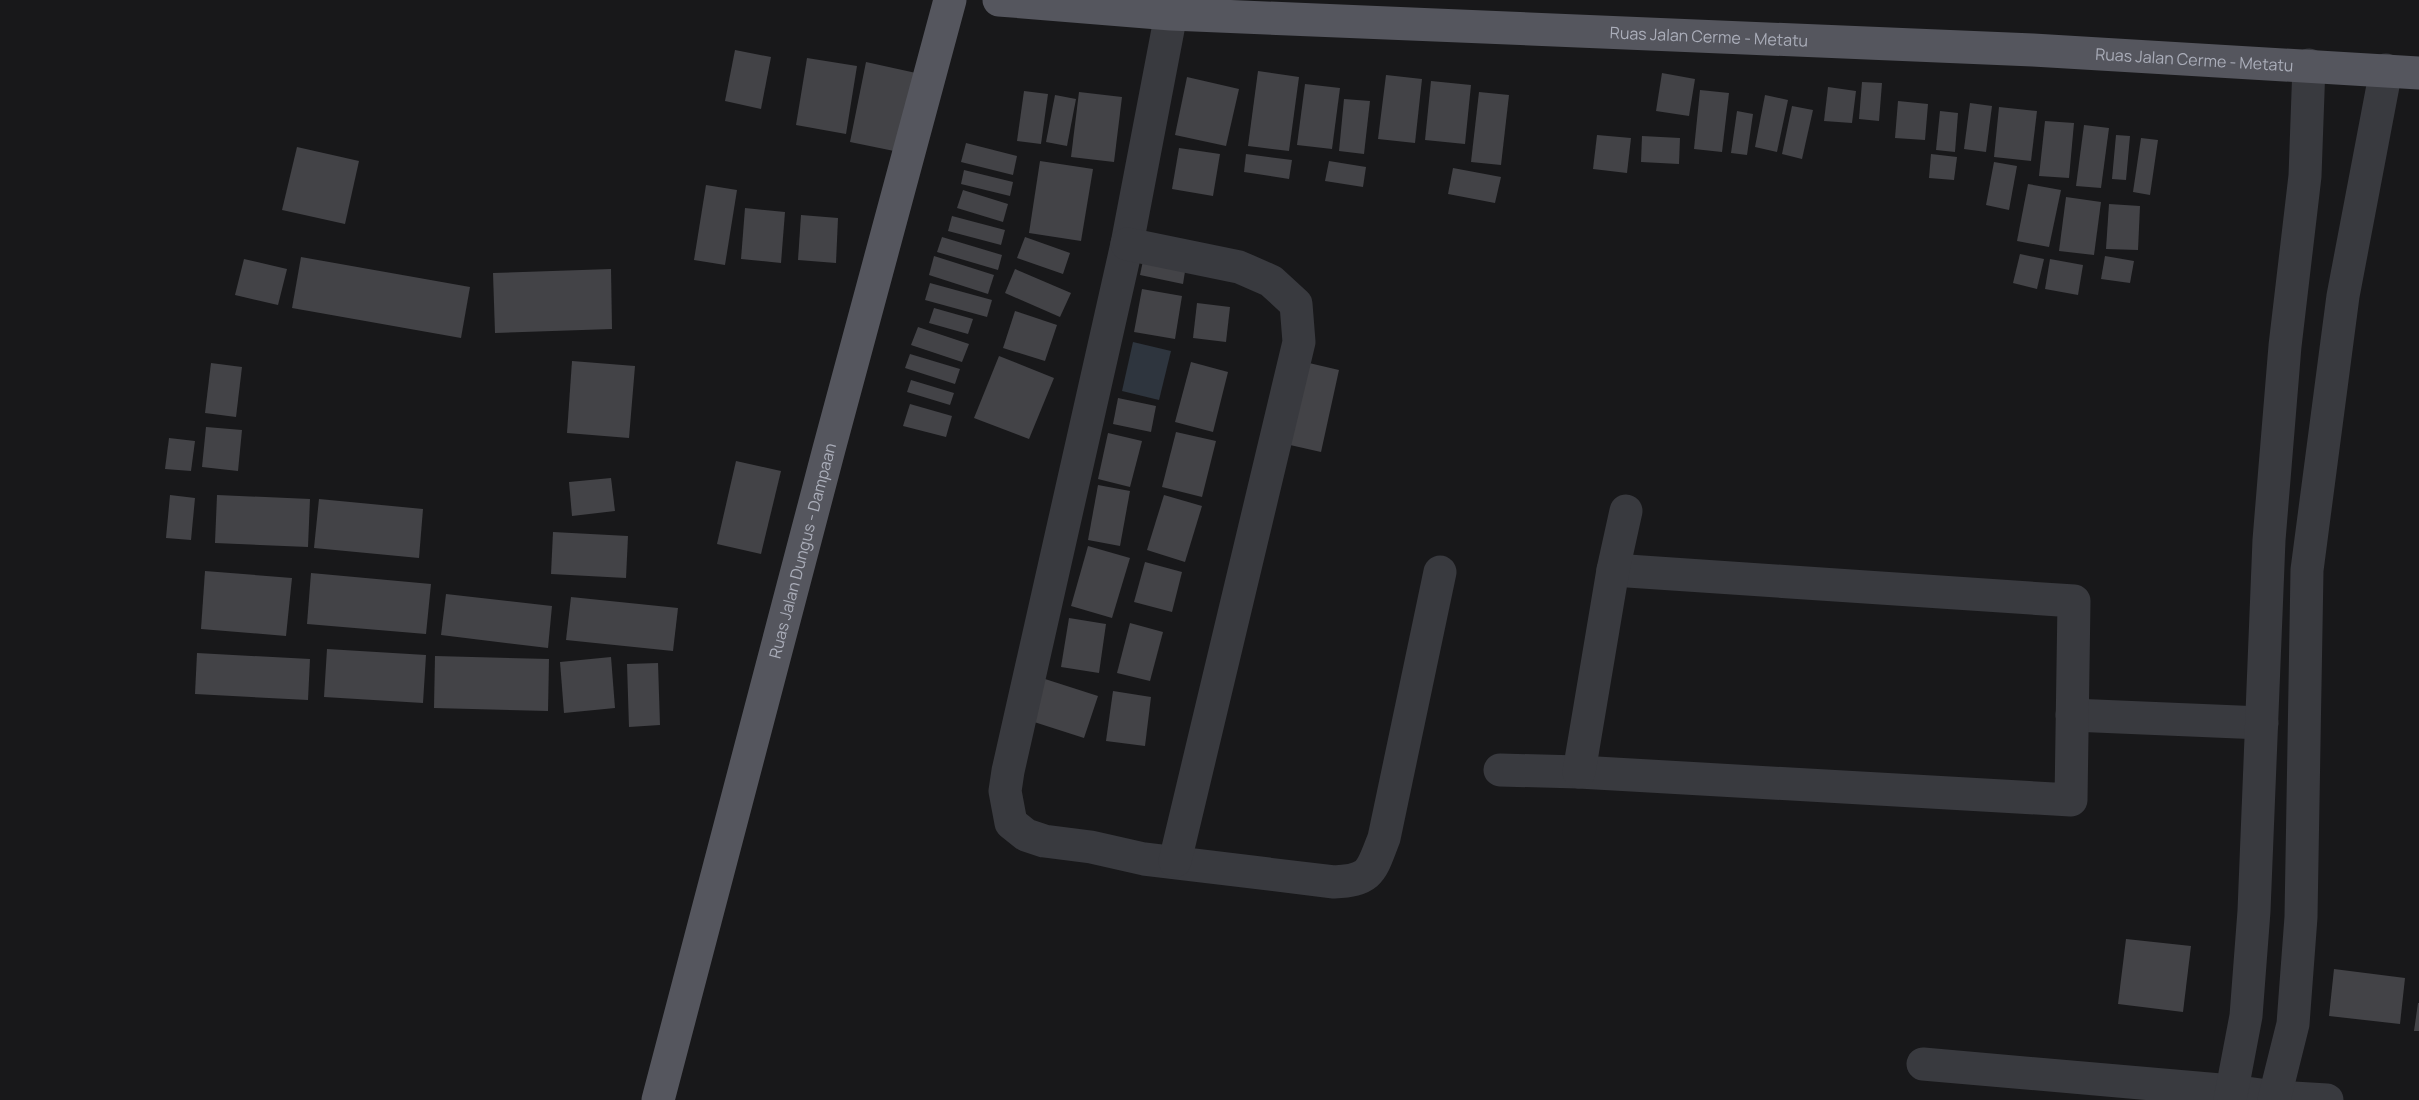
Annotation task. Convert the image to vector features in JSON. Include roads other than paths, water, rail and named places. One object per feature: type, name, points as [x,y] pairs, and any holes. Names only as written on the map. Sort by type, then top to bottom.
[{"type":"main road","name":"Ruas Jalan Dungus - Dampaan","points":[[658,1100],[832,437],[950,0]]},
{"type":"main road","name":"Ruas Jalan Cerme - Metatu","points":[[999,0],[1171,14],[1334,9],[2419,73]]},
{"type":"street","points":[[1171,14],[1127,244],[1005,791],[1011,823],[1026,835],[1044,841],[1144,859],[1334,882],[1356,881],[1372,870],[1384,838],[1440,572]]},
{"type":"street","points":[[2231,1095],[2246,1016],[2254,911],[2272,491],[2285,346],[2305,176],[2309,65]]},
{"type":"street","points":[[2275,1099],[2293,1024],[2301,916],[2307,570],[2343,296],[2386,70]]},
{"type":"street","points":[[1127,244],[1239,267],[1271,281],[1296,304],[1299,342],[1175,861]]},
{"type":"street","points":[[2272,491],[2316,498]]},
{"type":"street","points":[[1580,772],[1613,570],[1626,511]]},
{"type":"street","points":[[1500,770],[1580,772],[2071,800],[2074,601],[1613,570]]},
{"type":"street","points":[[2073,715],[2262,723]]},
{"type":"street","points":[[2254,911],[2301,916]]},
{"type":"street","points":[[1923,1064],[2275,1099],[2327,1100]]}]
